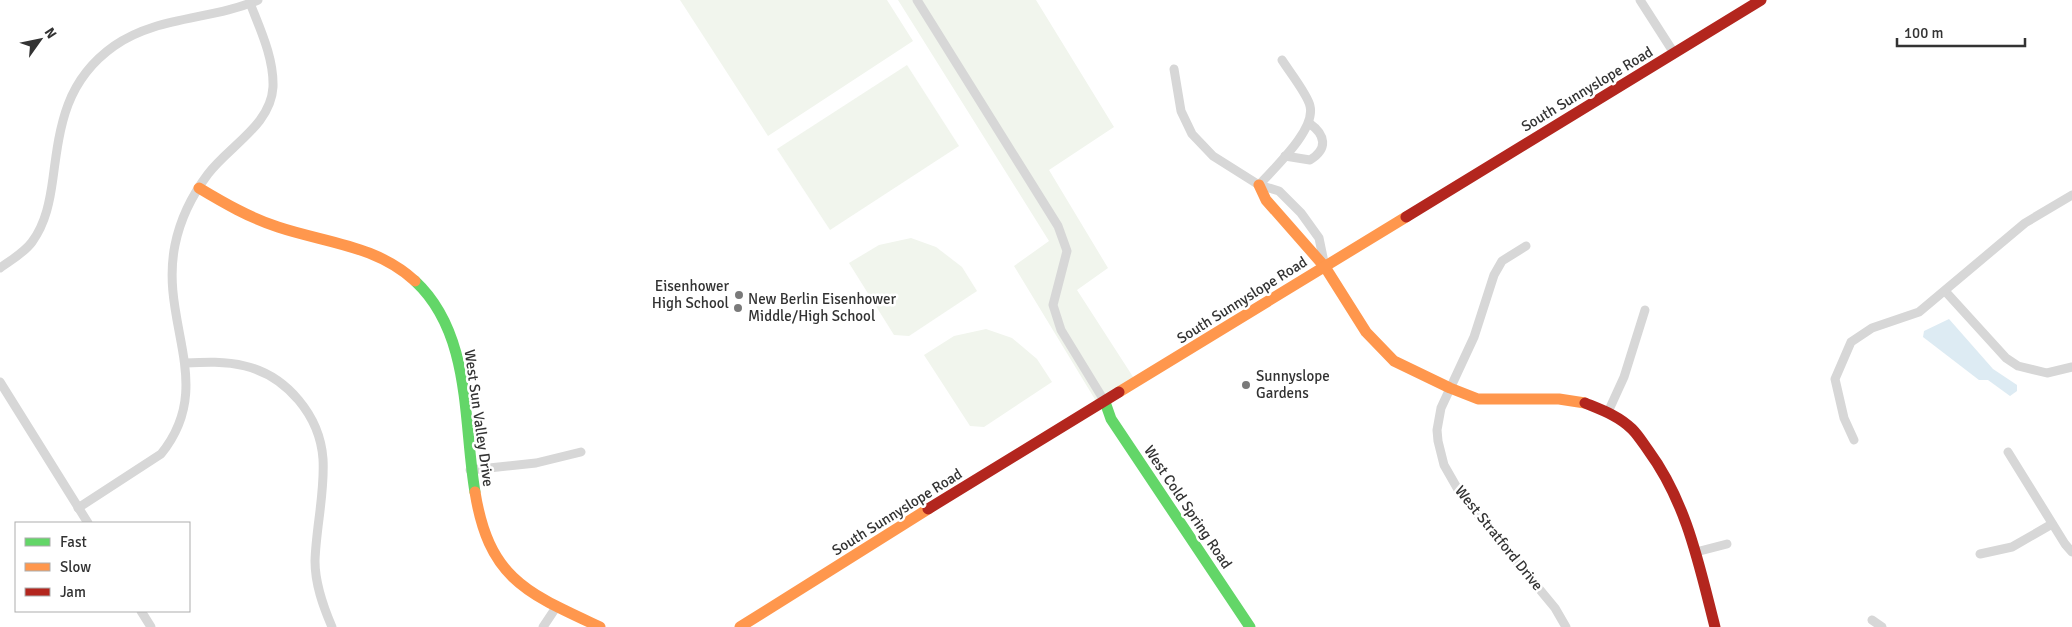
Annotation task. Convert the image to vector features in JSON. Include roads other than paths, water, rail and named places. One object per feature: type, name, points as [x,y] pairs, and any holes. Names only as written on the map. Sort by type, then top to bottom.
[{"type":"street","points":[[917,0],[1058,226],[1067,251],[1053,305],[1061,330],[1105,402]]},
{"type":"street","points":[[1640,0],[1674,53]]},
{"type":"street","name":"South Sunnyslope Road","points":[[740,627],[965,486],[1760,0]]},
{"type":"street","points":[[0,268],[32,243],[43,223],[50,196],[58,134],[74,90],[88,68],[113,46],[142,30],[254,2],[270,63],[273,79],[272,96],[266,111],[255,126],[213,168],[199,188],[178,232],[172,263],[171,284],[174,310],[187,388],[185,406],[178,429],[161,454],[78,508]]},
{"type":"street","points":[[1259,186],[1302,136],[1309,123],[1310,106],[1282,60]]},
{"type":"street","points":[[1174,69],[1181,110],[1192,134],[1213,156],[1259,186],[1279,191],[1301,212],[1319,238],[1325,266]]},
{"type":"street","points":[[1285,156],[1310,160],[1317,156],[1323,147],[1322,138],[1318,129],[1309,123]]},
{"type":"street","points":[[1259,186],[1266,200],[1325,266],[1355,316],[1386,354],[1406,367],[1478,399],[1568,400],[1582,402],[1608,412],[1632,429],[1661,468],[1681,508],[1696,552],[1715,627]]},
{"type":"street","name":"West Sun Valley Drive","points":[[199,188],[275,227],[369,250],[385,258],[409,275],[422,288],[440,314],[450,334],[457,357],[470,470],[482,524],[501,565],[526,589],[600,627]]},
{"type":"street","points":[[1854,440],[1844,418],[1834,379],[1851,342],[1872,328],[1919,312],[2024,223],[2072,195]]},
{"type":"street","name":"West Stratford Drive","points":[[1526,246],[1507,257],[1498,267],[1474,337],[1441,408],[1437,430],[1440,451],[1449,476],[1460,493],[1555,608],[1566,627]]},
{"type":"street","points":[[1945,290],[2006,358],[2018,366],[2046,373],[2072,367]]},
{"type":"street","points":[[1608,412],[1624,377],[1645,310]]},
{"type":"street","points":[[184,363],[227,363],[260,371],[293,394],[307,412],[316,429],[323,460],[315,563],[321,600],[332,627]]},
{"type":"street","points":[[0,382],[87,522]]},
{"type":"street","name":"West Cold Spring Road","points":[[1105,402],[1111,419],[1250,627]]},
{"type":"street","points":[[470,470],[536,464],[581,452]]},
{"type":"street","points":[[2008,452],[2052,524],[2072,552]]},
{"type":"street","points":[[1980,554],[2012,547],[2052,524]]},
{"type":"street","points":[[1696,552],[1727,544]]},
{"type":"street","points":[[543,627],[557,606]]},
{"type":"street","points":[[143,612],[151,627]]},
{"type":"street","points":[[1872,620],[1882,627]]},
{"type":"place","name":"Eisenhower High School","points":[[739,295]]},
{"type":"place","name":"New Berlin Eisenhower Middle/High School","points":[[738,308]]},
{"type":"place","name":"Sunnyslope Gardens","points":[[1246,385]]}]
